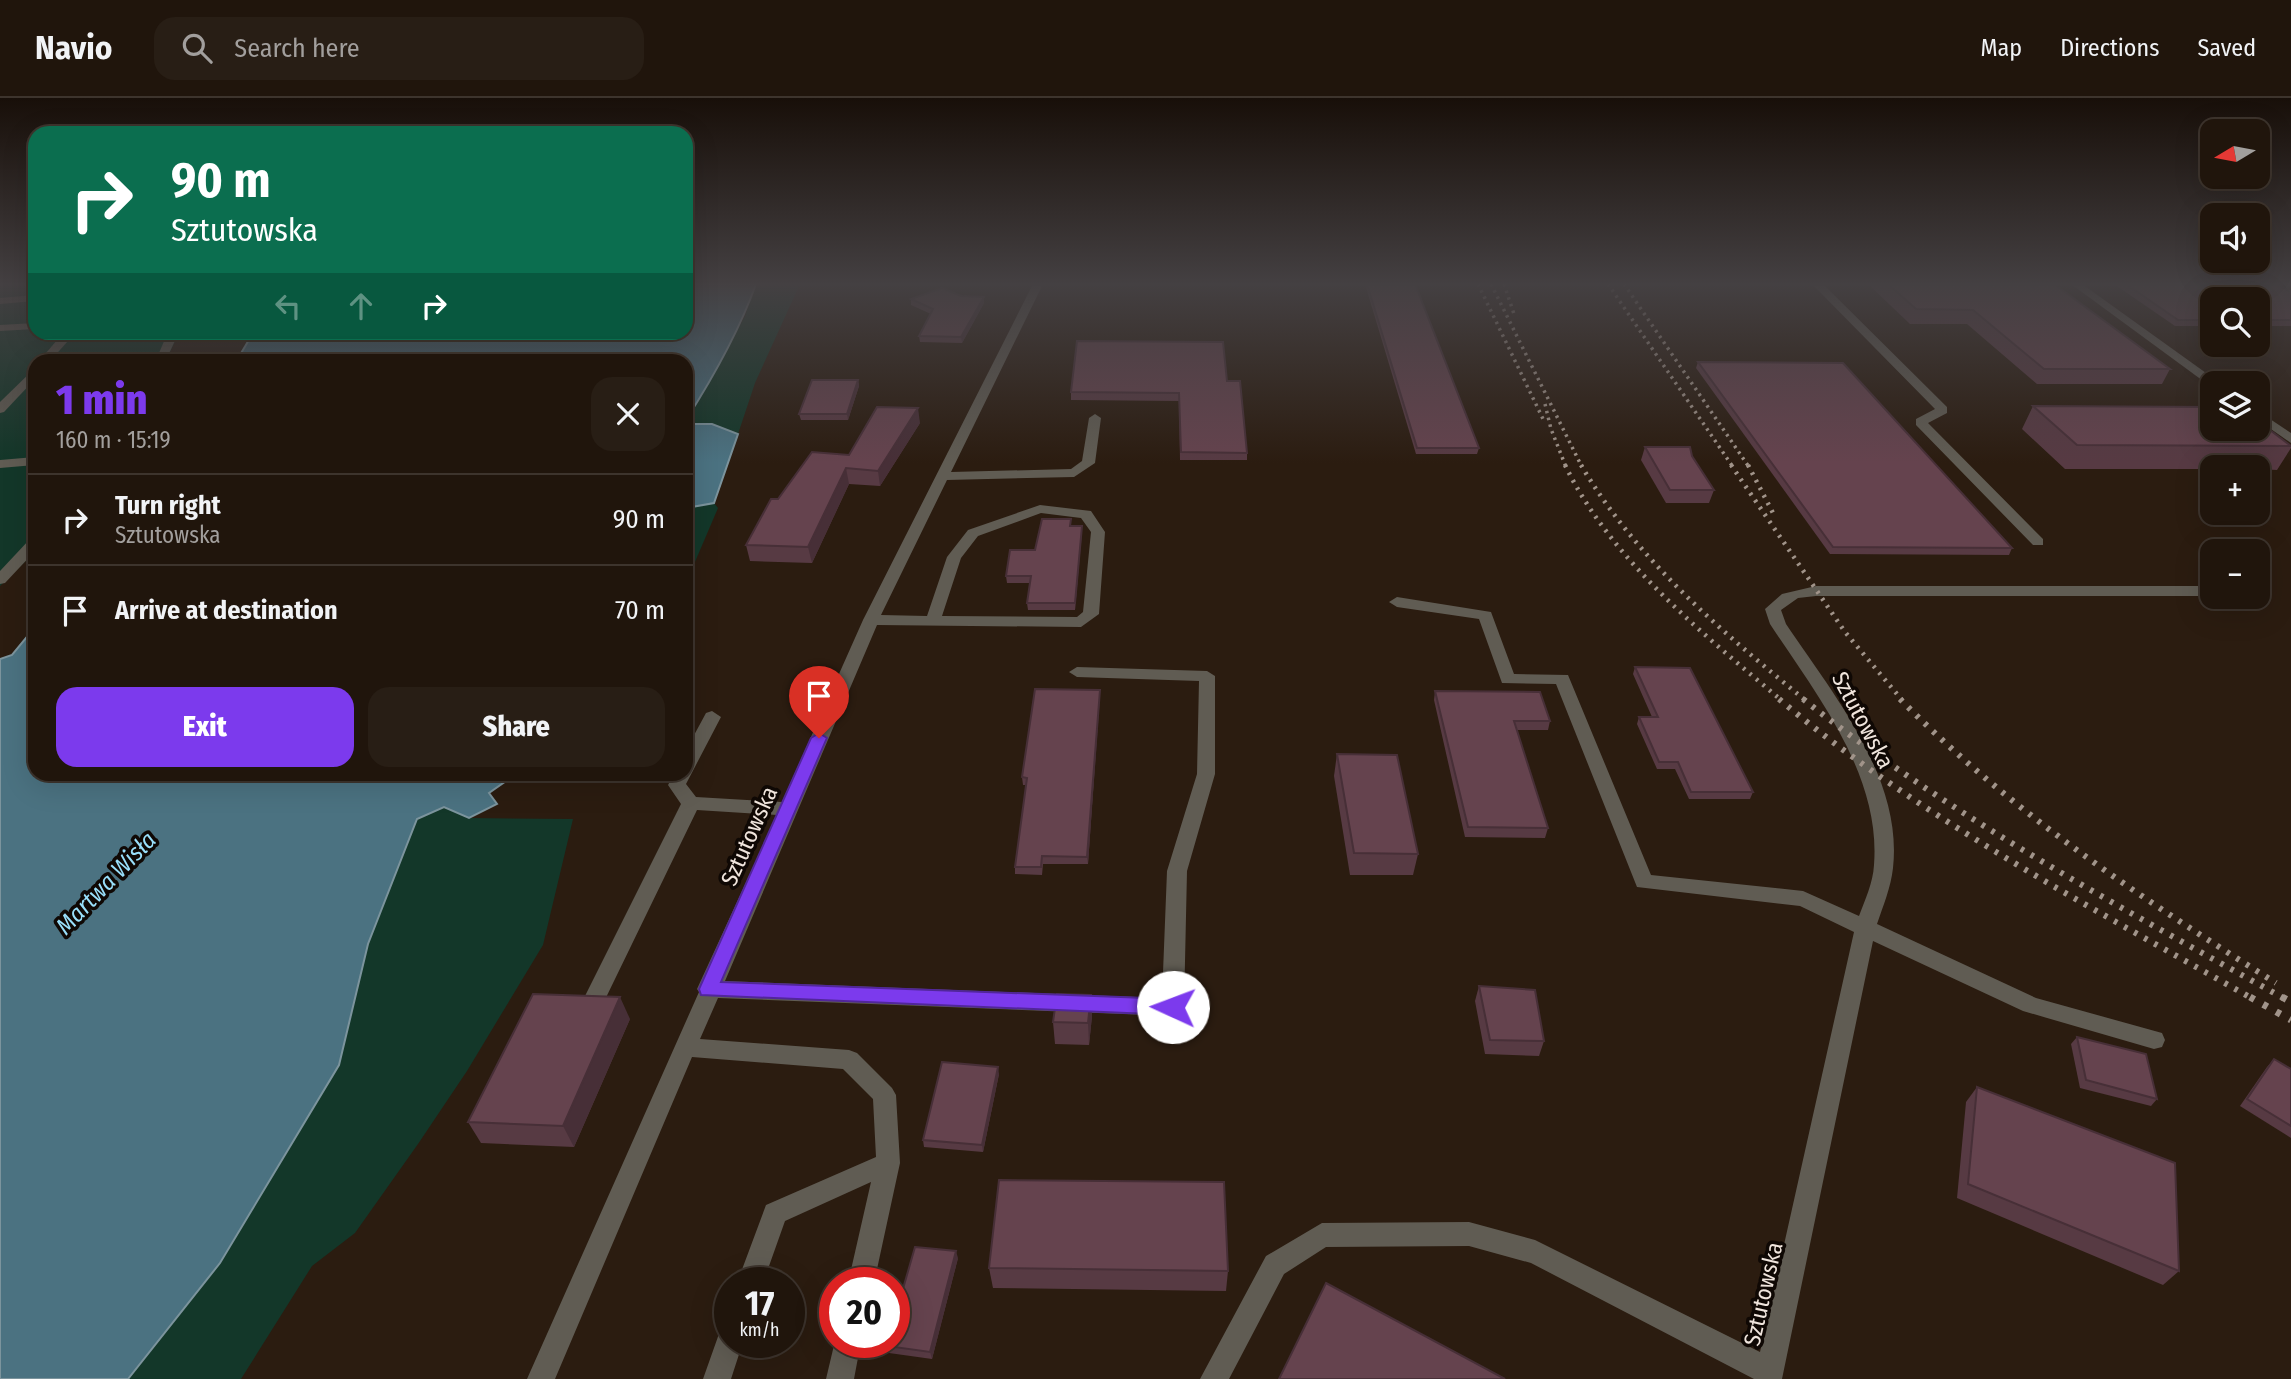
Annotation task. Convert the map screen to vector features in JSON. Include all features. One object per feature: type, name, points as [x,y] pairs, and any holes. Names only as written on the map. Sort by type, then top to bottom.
[{"type":"street","name":"Sztutowska","points":[[541,1379],[708,989],[871,620],[1009,344]]},
{"type":"street","points":[[1877,344],[1943,410],[1920,422],[2038,542]]},
{"type":"street","points":[[2159,344],[2200,373]]},
{"type":"street","points":[[0,410],[28,380]]},
{"type":"street","points":[[944,476],[1074,473],[1088,463],[1095,418]]},
{"type":"street","points":[[2270,424],[2291,439]]},
{"type":"street","points":[[0,464],[28,462]]},
{"type":"street","points":[[871,620],[933,621],[1081,622],[1091,614],[1098,532],[1086,514],[1040,509],[973,533],[954,557],[933,621]]},
{"type":"street","points":[[0,580],[28,550]]},
{"type":"street","name":"Sztutowska","points":[[1769,1375],[1866,926],[1884,865],[1881,815],[1862,761],[1778,624],[1773,609],[1781,599],[1797,592],[1816,591],[2200,591]]},
{"type":"street","points":[[1397,603],[1486,615],[1508,679],[1562,679],[1644,882],[1803,899],[2031,1005],[2154,1040]]},
{"type":"street","points":[[708,989],[1173,1007],[1177,871],[1206,774],[1206,676],[1077,672]]},
{"type":"street","points":[[693,753],[712,716]]},
{"type":"street","points":[[679,781],[677,785],[691,803],[788,809]]},
{"type":"street","points":[[590,1008],[691,803]]},
{"type":"street","points":[[683,1047],[849,1060],[884,1096],[888,1163],[865,1267]]},
{"type":"street","points":[[756,1267],[775,1213],[888,1163]]},
{"type":"street","points":[[1214,1379],[1275,1265],[1322,1235],[1469,1234],[1535,1252],[1769,1375]]},
{"type":"street","points":[[716,1379],[724,1358]]},
{"type":"street","points":[[840,1379],[845,1358]]},
{"type":"green space","points":[[0,344],[174,344],[169,354],[28,354],[28,559],[0,586]]},
{"type":"green space","points":[[730,344],[773,344],[755,383],[738,434],[712,424],[693,424],[693,411]]},
{"type":"green space","points":[[714,503],[718,508],[693,567],[693,507]]},
{"type":"green space","points":[[444,807],[469,818],[573,819],[543,945],[467,1071],[418,1144],[355,1233],[312,1266],[241,1379],[128,1379],[220,1263],[339,1065],[368,944],[417,819]]},
{"type":"water","points":[[247,344],[730,344],[693,408],[693,354],[241,354]]},
{"type":"water","points":[[693,424],[712,424],[738,434],[714,503],[693,507]]},
{"type":"water","name":"Martwa Wisła","points":[[28,636],[28,781],[506,781],[489,793],[497,804],[469,818],[444,807],[417,819],[368,944],[339,1065],[220,1263],[128,1379],[0,1379],[0,659],[12,655]]},
{"type":"building","points":[[1077,344],[1223,344],[1227,381],[1240,381],[1247,453],[1181,452],[1179,393],[1071,392]]},
{"type":"building","points":[[1385,344],[1438,344],[1479,448],[1417,448]]},
{"type":"building","points":[[2014,344],[2136,344],[2170,369],[2044,369]]},
{"type":"building","points":[[1698,362],[1843,363],[2012,548],[1833,547]]},
{"type":"building","points":[[812,380],[858,380],[847,414],[799,414]]},
{"type":"building","points":[[2033,406],[2200,407],[2200,441],[2270,441],[2270,430],[2291,446],[2077,445]]},
{"type":"building","points":[[877,407],[918,408],[878,471],[846,468],[808,547],[746,545],[771,499],[778,499],[812,452],[849,455]]},
{"type":"building","points":[[1645,447],[1690,447],[1692,456],[1714,490],[1670,490]]},
{"type":"building","points":[[1042,519],[1071,519],[1070,526],[1082,526],[1075,603],[1027,603],[1031,576],[1006,576],[1010,550],[1035,550]]},
{"type":"building","points":[[1635,667],[1690,668],[1753,792],[1691,792],[1678,762],[1659,762],[1639,717],[1658,717]]},
{"type":"building","points":[[1035,689],[1100,690],[1087,857],[1042,856],[1041,867],[1015,867],[1027,778],[1022,777]]},
{"type":"building","points":[[1435,691],[1540,692],[1550,721],[1514,721],[1548,828],[1468,827]]},
{"type":"building","points":[[1337,754],[1397,755],[1418,854],[1354,853]]},
{"type":"building","points":[[1479,986],[1535,990],[1544,1041],[1490,1040]]},
{"type":"building","points":[[533,994],[620,997],[563,1126],[468,1122]]},
{"type":"building","points":[[1057,994],[1091,995],[1088,1023],[1053,1022]]},
{"type":"building","points":[[2077,1037],[2146,1054],[2157,1099],[2086,1080]]},
{"type":"building","points":[[2274,1059],[2291,1069],[2291,1126],[2247,1099]]},
{"type":"building","points":[[942,1062],[998,1067],[982,1145],[923,1140]]},
{"type":"building","points":[[1977,1087],[2175,1163],[2179,1271],[1968,1184]]},
{"type":"building","points":[[999,1180],[1224,1182],[1228,1271],[989,1268]]},
{"type":"building","points":[[915,1247],[956,1251],[930,1352],[910,1349],[909,1267]]},
{"type":"building","points":[[1326,1283],[1505,1379],[1279,1379]]},
{"type":"railway","points":[[1507,344],[1544,421]]},
{"type":"railway","points":[[1521,344],[1581,465]]},
{"type":"railway","points":[[1649,344],[1733,467]]},
{"type":"railway","points":[[1665,344],[1749,467]]},
{"type":"railway","points":[[1545,404],[1551,429],[1566,466]]},
{"type":"railway","points":[[1581,465],[1603,500],[1654,563],[1742,648],[1805,700]]},
{"type":"railway","points":[[1731,465],[1845,632],[1902,700]]},
{"type":"railway","points":[[1748,465],[1773,513]]},
{"type":"railway","points":[[1566,466],[1584,500],[1633,563],[1690,621],[1781,700]]},
{"type":"railway","points":[[1779,699],[1833,743],[1890,784],[2008,860],[2253,999]]},
{"type":"railway","points":[[1803,699],[1859,742],[1977,822],[2099,895],[2285,999]]},
{"type":"railway","points":[[1900,699],[1987,779],[2079,852],[2276,983]]},
{"type":"railway","points":[[2250,997],[2291,1020]]},
{"type":"railway","points":[[2282,997],[2291,1002]]},
{"type":"route","points":[[819,738],[708,989],[1173,1007]]}]
